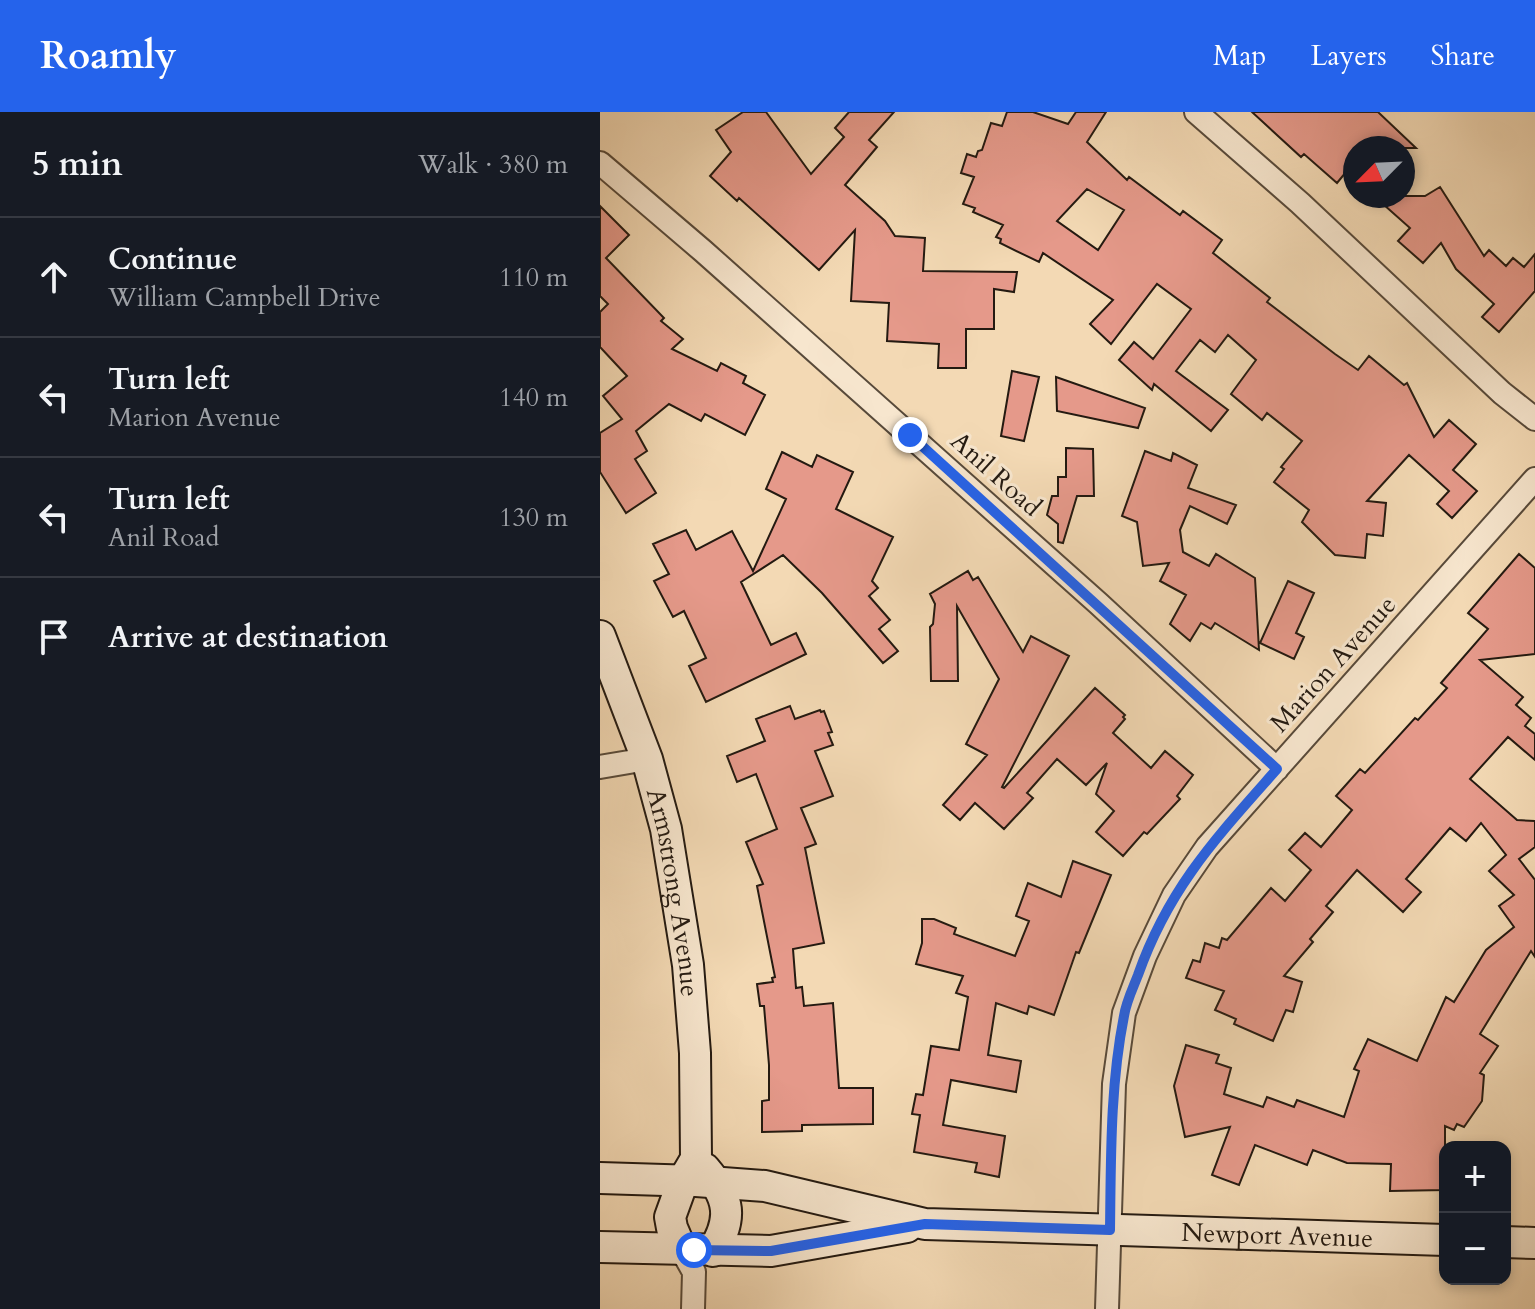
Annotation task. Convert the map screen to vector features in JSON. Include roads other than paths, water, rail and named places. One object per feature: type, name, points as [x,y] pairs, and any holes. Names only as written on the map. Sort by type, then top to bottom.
[{"type":"street","points":[[1196,112],[1300,203],[1502,393],[1535,419]]},
{"type":"street","name":"Anil Road","points":[[600,163],[910,435],[1277,769]]},
{"type":"street","name":"Marion Avenue","points":[[1107,1309],[1114,1084],[1124,1013],[1145,956],[1174,895],[1207,847],[1535,479]]},
{"type":"street","name":"Armstrong Avenue","points":[[600,636],[647,759],[666,829],[688,965],[695,1053],[689,1170],[670,1217],[672,1228],[696,1257]]},
{"type":"street","points":[[600,767],[647,759]]},
{"type":"street","points":[[600,1178],[689,1170],[716,1182],[777,1188],[925,1224]]},
{"type":"street","points":[[693,1309],[696,1257],[723,1235],[728,1217],[716,1182]]},
{"type":"street","points":[[600,1247],[696,1257],[771,1251],[925,1224]]},
{"type":"street","name":"Newport Avenue","points":[[925,1224],[1439,1240]]},
{"type":"street","points":[[1511,1242],[1535,1243]]}]
